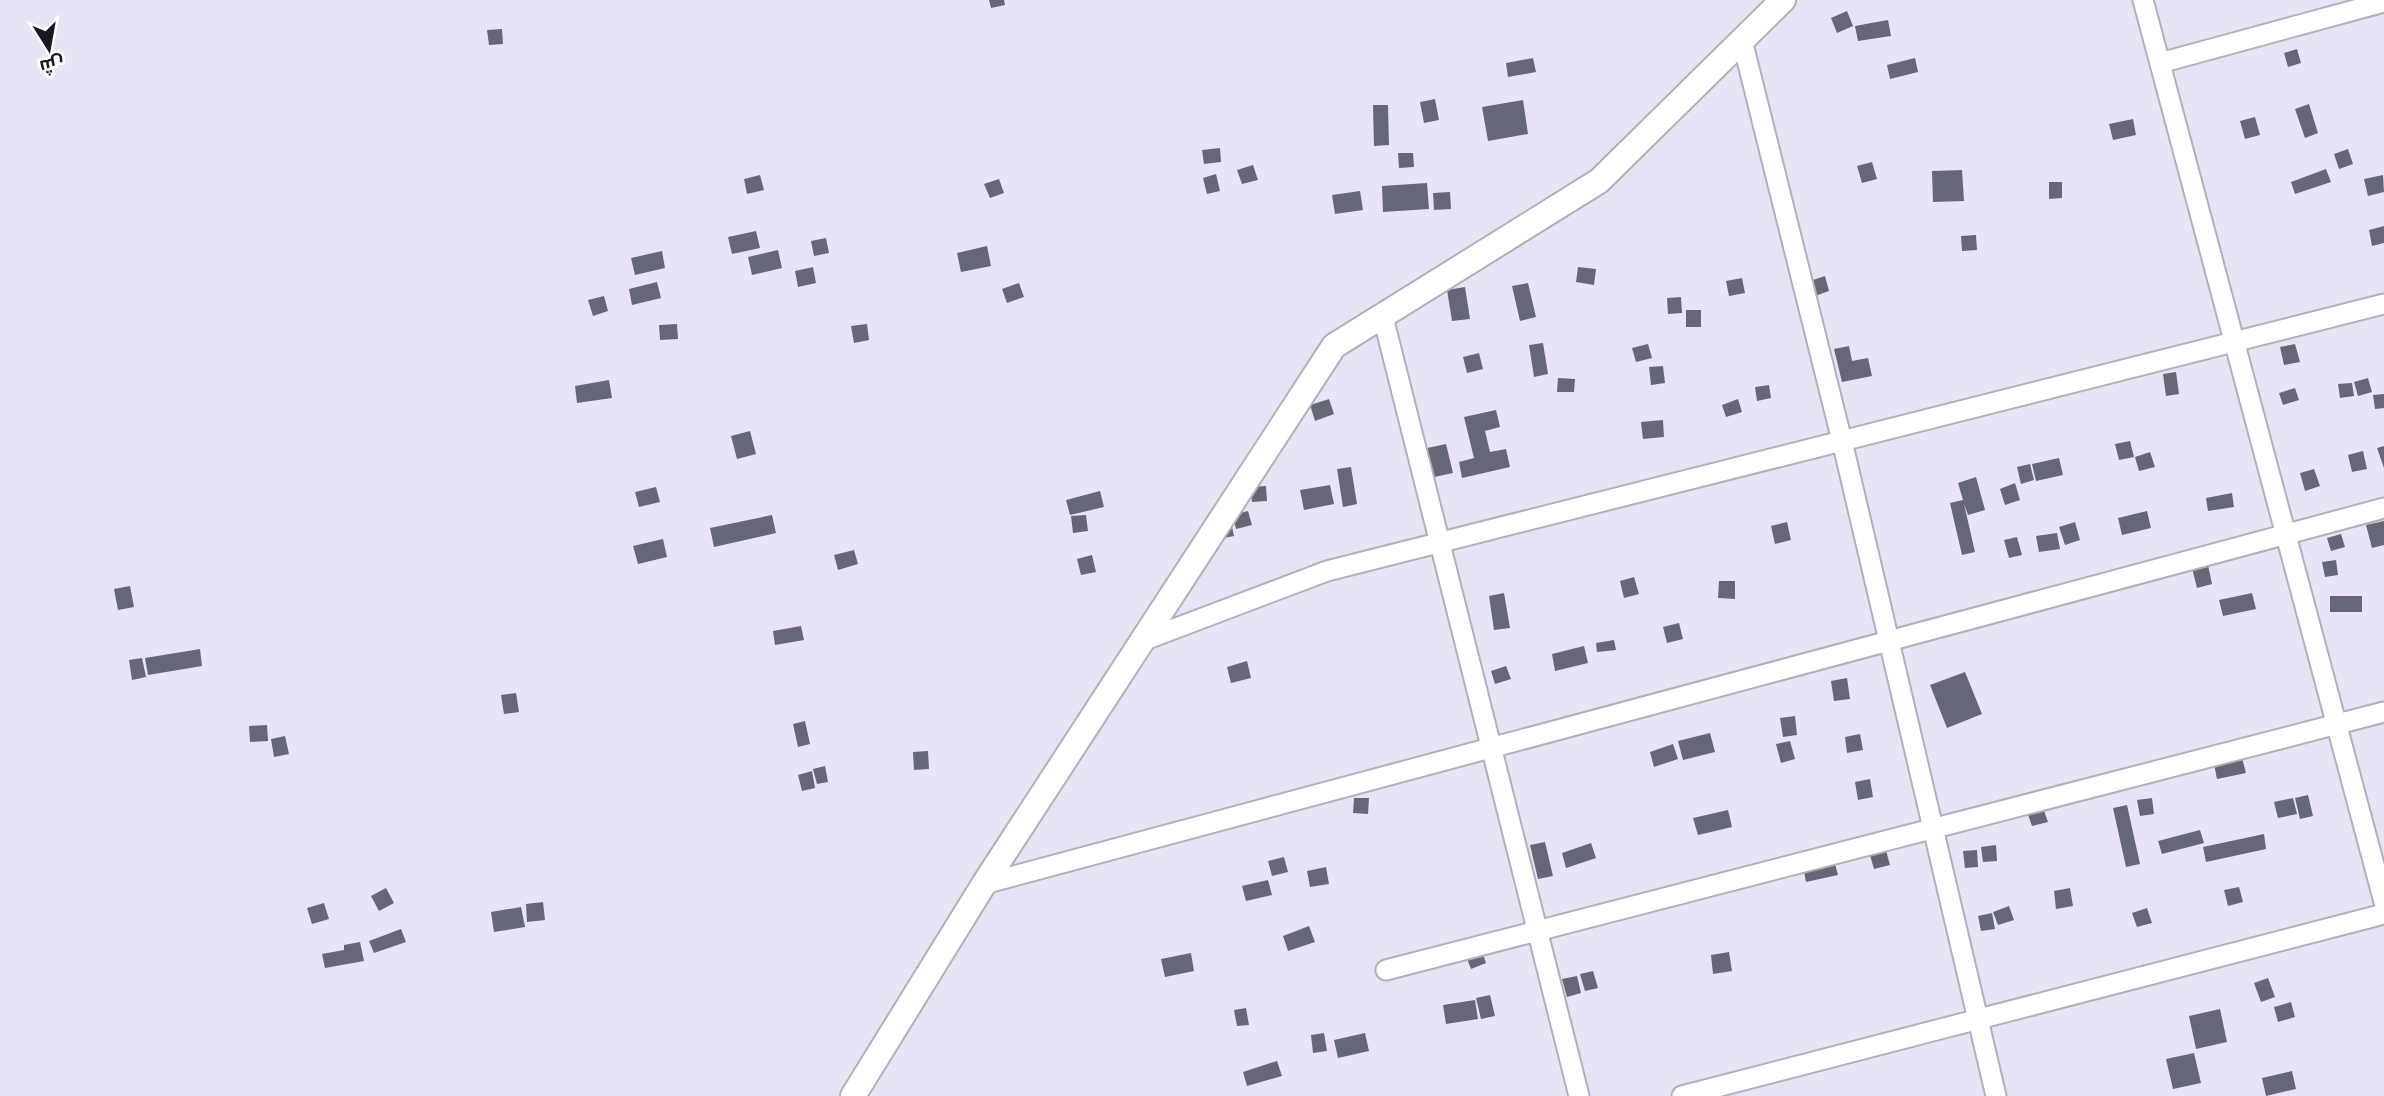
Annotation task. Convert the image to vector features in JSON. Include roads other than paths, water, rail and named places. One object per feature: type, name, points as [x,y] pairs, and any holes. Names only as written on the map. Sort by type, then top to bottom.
[{"type":"street","points":[[852,1096],[984,884],[1334,346],[1599,181],[1783,0]]},
{"type":"street","points":[[2143,0],[2384,902]]},
{"type":"street","points":[[2160,63],[2384,2]]},
{"type":"street","points":[[1742,40],[1842,441],[1996,1096]]},
{"type":"street","points":[[1142,641],[1327,571],[2384,304]]},
{"type":"street","points":[[1383,317],[1579,1096]]},
{"type":"street","points":[[984,884],[2384,508]]},
{"type":"street","points":[[1385,970],[2384,712]]},
{"type":"street","points":[[1682,1096],[2384,914]]}]
